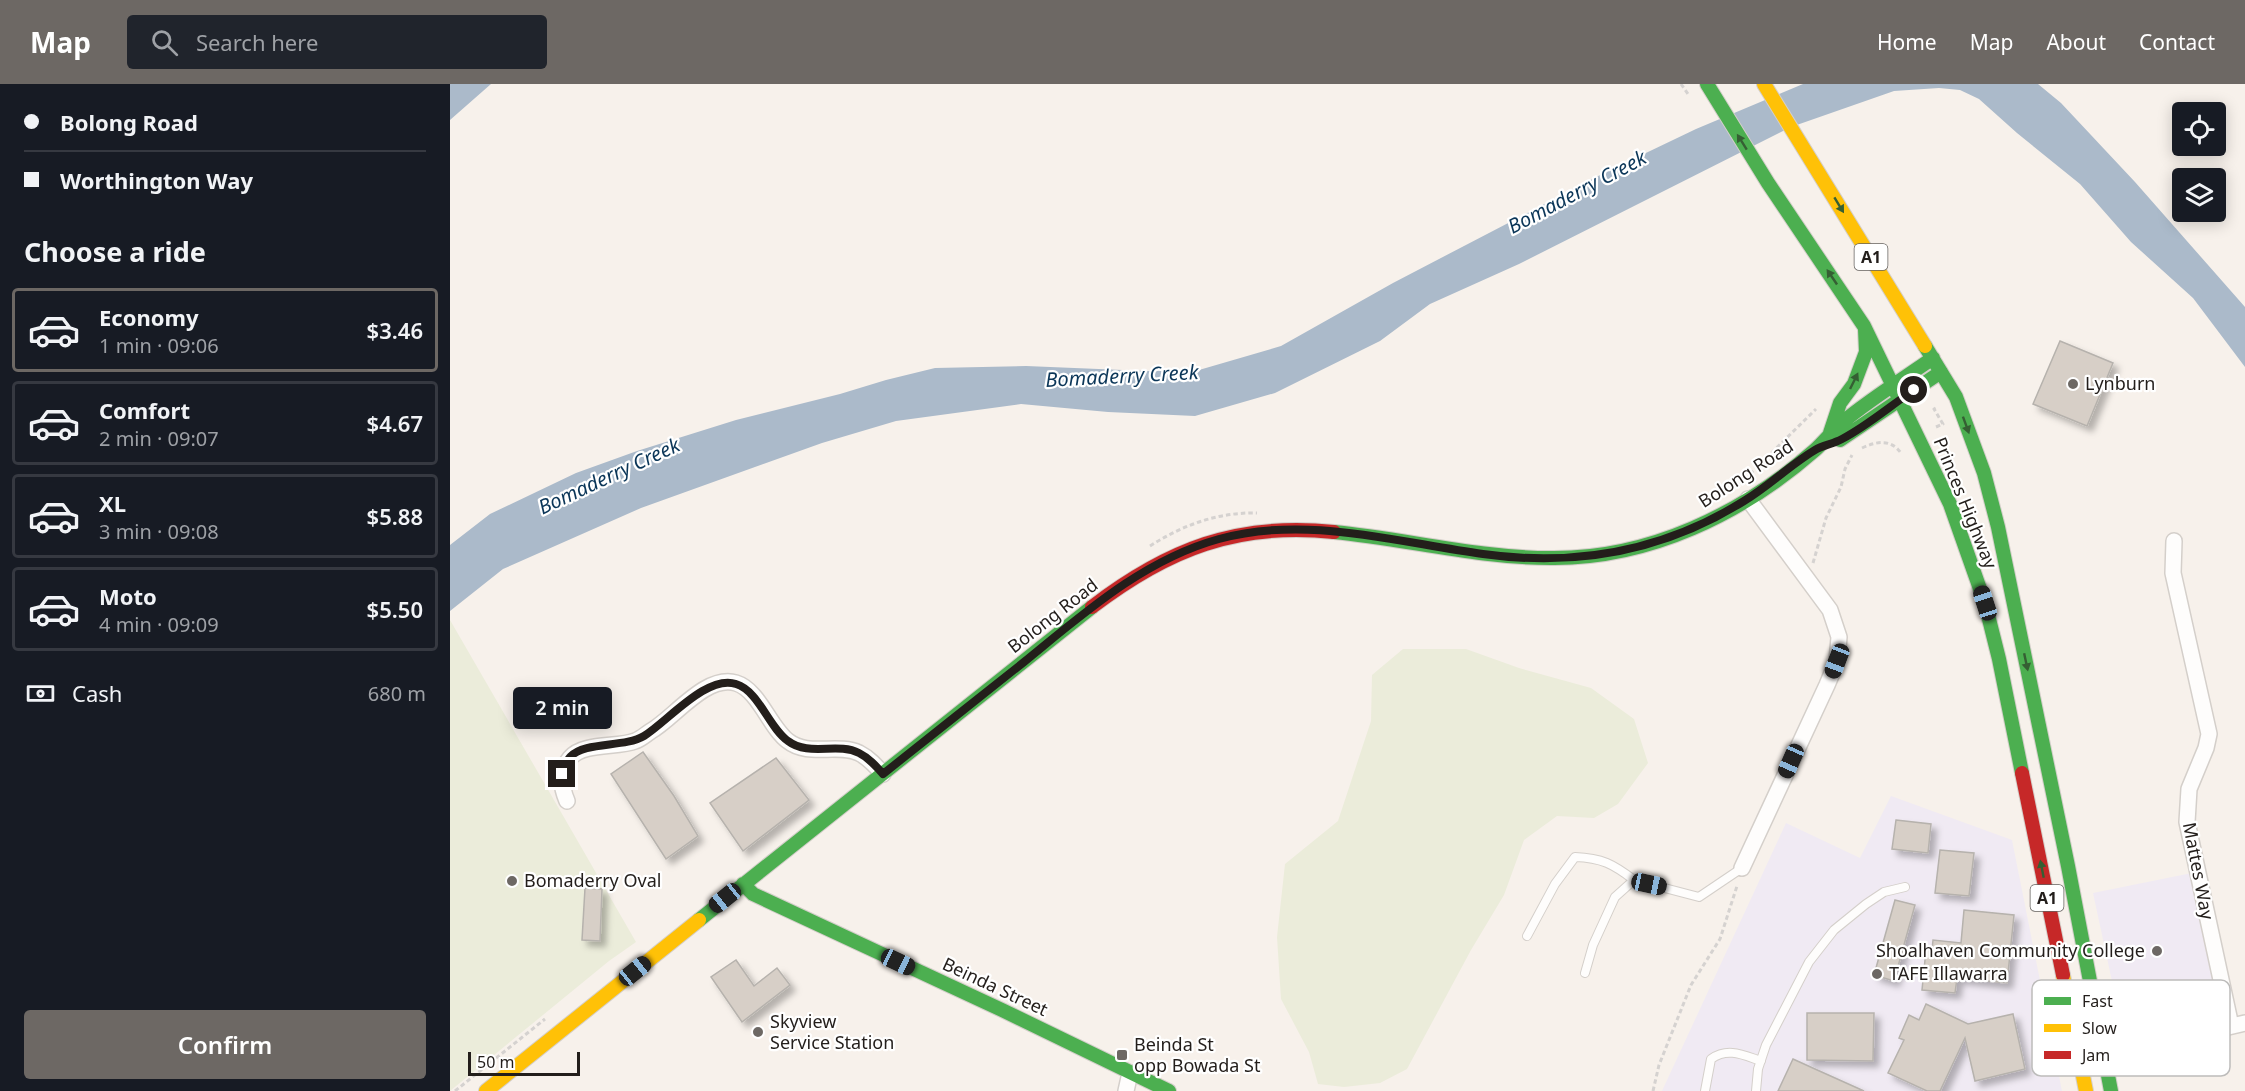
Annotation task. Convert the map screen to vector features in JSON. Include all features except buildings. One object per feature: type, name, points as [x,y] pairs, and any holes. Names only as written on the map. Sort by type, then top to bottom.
[{"type":"main road","name":"Princes Highway","points":[[1707,84],[1768,183],[1864,326],[1950,504],[1985,603],[2064,980]]},
{"type":"main road","name":"Princes Highway","points":[[1764,84],[1956,396],[1984,473],[1993,504],[2090,980]]},
{"type":"main road","points":[[1830,433],[1840,403],[1854,384],[1866,352],[1864,326]]},
{"type":"main road","name":"Bolong Road","points":[[486,1091],[1106,596],[1155,564],[1219,539],[1244,533],[1286,529],[1328,530],[1484,554],[1534,559],[1565,559],[1641,547],[1718,517],[1748,499],[1817,448],[1830,433],[1933,358]]},
{"type":"main road","name":"Bolong Road","points":[[1817,448],[1841,440],[1941,372]]},
{"type":"main road","name":"Beinda Street","points":[[743,884],[753,894],[1002,1010],[1168,1091]]},
{"type":"main road","name":"Princes Highway","points":[[2083,1076],[2086,1091]]},
{"type":"main road","name":"Princes Highway","points":[[2108,1076],[2111,1091]]},
{"type":"street","points":[[1742,868],[1827,685],[1837,661],[1839,637],[1830,610],[1748,499]]},
{"type":"street","name":"Mattes Way","points":[[2174,541],[2173,573],[2209,734],[2206,748],[2188,789],[2187,822],[2227,980]]},
{"type":"street","points":[[567,801],[562,789],[562,774],[570,757],[582,750],[635,741],[656,729],[687,701],[715,684],[736,683],[747,691],[788,741],[805,749],[858,752],[883,774]]},
{"type":"street","name":"Mattes Way","points":[[2230,992],[2238,1024]]},
{"type":"street","points":[[1126,1091],[1130,1073]]},
{"type":"street","points":[[2096,1076],[2097,1091]]},
{"type":"lane","points":[[1527,936],[1555,884],[1575,857],[1597,858],[1618,868],[1634,880],[1699,897],[1742,868]]},
{"type":"lane","points":[[1585,973],[1593,945],[1616,897],[1634,880]]},
{"type":"lane","points":[[1756,1091],[1761,1061],[1785,1005],[1809,962],[1834,930],[1866,903],[1884,892],[1905,887]]},
{"type":"lane","points":[[1705,1091],[1711,1059],[1720,1053],[1737,1054],[1761,1061]]},
{"type":"path","points":[[1898,449],[1943,424],[1934,409],[1956,396]]},
{"type":"path","points":[[1746,478],[1822,402]]},
{"type":"path","points":[[1805,577],[1817,555],[1826,518],[1841,487],[1845,469],[1853,453],[1874,443],[1887,442],[1898,449],[1903,456]]},
{"type":"path","points":[[1143,550],[1191,524],[1235,512],[1258,513]]},
{"type":"path","points":[[1653,1091],[1659,1065],[1691,985],[1720,939],[1742,868]]},
{"type":"path","points":[[455,1091],[548,1016]]},
{"type":"shaded area","name":"TAFE Illawarra","points":[[1891,796],[2012,840],[2040,980],[2032,980],[2032,1076],[2059,1076],[2062,1091],[1662,1091],[1786,823],[1860,858]]},
{"type":"shaded area","name":"Shoalhaven Community College","points":[[2192,873],[2215,980],[2112,980],[2093,893]]},
{"type":"green space","name":"Bomaderry Oval","points":[[450,620],[636,942],[609,961],[450,1091]]},
{"type":"green space","points":[[1403,649],[1466,649],[1519,668],[1591,688],[1634,719],[1648,763],[1618,804],[1594,818],[1557,816],[1524,840],[1504,895],[1471,950],[1407,1069],[1380,1083],[1344,1087],[1318,1084],[1309,1052],[1281,999],[1277,937],[1285,864],[1338,821],[1371,721],[1372,675]]},
{"type":"water","points":[[450,84],[491,84],[450,120]]},
{"type":"water","name":"Bomaderry Creek","points":[[1803,84],[2038,84],[2061,103],[2135,182],[2245,307],[2245,367],[2193,298],[2131,242],[2080,184],[1979,99],[1960,90],[1939,88],[1894,91],[1791,127],[1519,264],[1430,304],[1380,341],[1275,393],[1195,416],[1108,412],[1021,404],[896,421],[822,443],[641,508],[503,569],[450,611],[450,545],[490,514],[576,473],[736,420],[935,368],[1026,366],[1147,371],[1199,370],[1281,346],[1393,283],[1602,174],[1696,129]]},
{"type":"traffic: fast","points":[[1707,84],[1768,183],[1864,326],[1950,504],[1985,603],[2022,773]]},
{"type":"traffic: fast","points":[[1830,433],[1840,403],[1854,384],[1866,352],[1865,329]]},
{"type":"traffic: fast","points":[[1925,346],[1956,397],[1984,473],[1998,527],[2090,980]]},
{"type":"traffic: fast","points":[[1334,532],[1469,552],[1551,558],[1623,551],[1658,541],[1725,513],[1757,494],[1815,450],[1840,424],[1933,358]]},
{"type":"traffic: fast","points":[[1840,440],[1941,372]]},
{"type":"traffic: fast","points":[[699,920],[1092,607]]},
{"type":"traffic: fast","points":[[743,884],[753,894],[1169,1091]]},
{"type":"traffic: fast","points":[[2108,1076],[2111,1091]]},
{"type":"traffic: slow","points":[[1764,84],[1925,346]]},
{"type":"traffic: slow","points":[[486,1091],[699,920]]},
{"type":"traffic: slow","points":[[2063,975],[2064,980]]},
{"type":"traffic: slow","points":[[2083,1076],[2086,1091]]},
{"type":"traffic: jam","points":[[1092,607],[1148,569],[1205,544],[1266,531],[1334,532]]},
{"type":"traffic: jam","points":[[2022,773],[2063,975]]},
{"type":"place","name":"Lynburn","points":[[2073,384]]},
{"type":"place","name":"Bomaderry Oval","points":[[512,881]]},
{"type":"place","name":"Shoalhaven Community College","points":[[2157,951]]},
{"type":"place","name":"TAFE Illawarra","points":[[1877,974]]},
{"type":"place","name":"Skyview Service Station","points":[[758,1032]]},
{"type":"place","name":"Beinda St opp Bowada St","points":[[1122,1055]]},
{"type":"route","points":[[562,774],[570,757],[582,750],[635,741],[656,729],[687,701],[715,684],[736,683],[761,706],[788,741],[805,749],[858,752],[883,774],[1106,596],[1155,564],[1194,547],[1244,533],[1286,529],[1328,530],[1484,554],[1534,559],[1565,559],[1619,552],[1687,531],[1718,517],[1748,499],[1817,448],[1841,440],[1914,390]]}]
